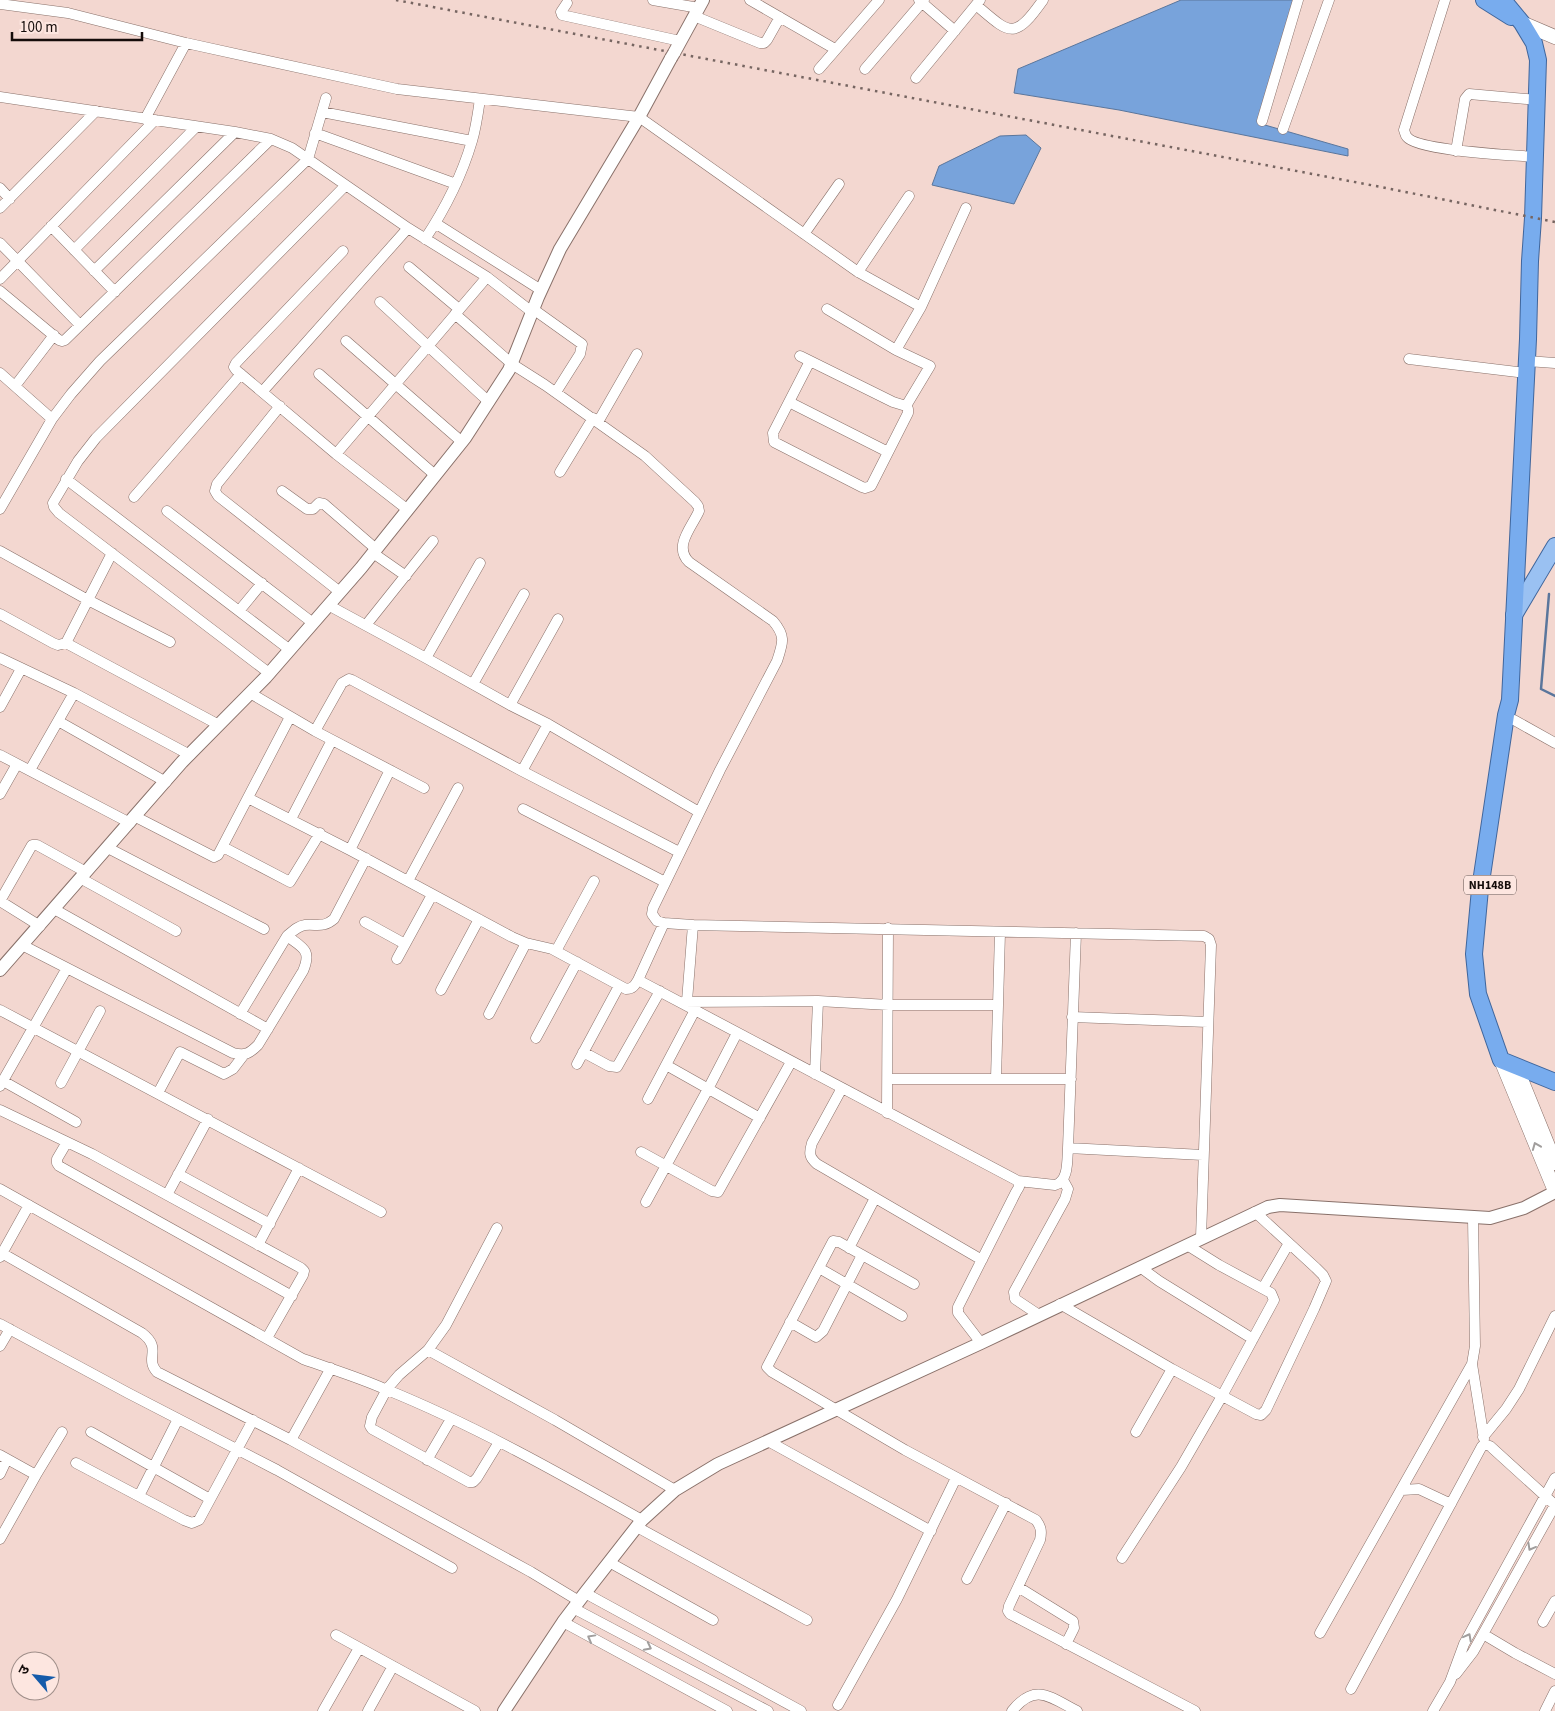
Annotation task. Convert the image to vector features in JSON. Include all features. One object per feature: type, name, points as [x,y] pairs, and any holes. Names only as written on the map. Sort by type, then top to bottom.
[{"type":"highway","name":"NH148B","points":[[1484,0],[1522,23]]},
{"type":"highway","name":"NH148B","points":[[1503,0],[1522,23],[1534,43],[1538,60],[1510,700],[1504,722],[1480,889],[1474,954],[1482,993],[1509,1064]]},
{"type":"highway","name":"NH148B","points":[[1482,993],[1483,954],[1495,846],[1514,720],[1510,700]]},
{"type":"highway","points":[[1509,1064],[1555,1082]]},
{"type":"main road","points":[[1522,23],[1555,37]]},
{"type":"main road","points":[[1514,615],[1555,546]]},
{"type":"main road","points":[[1509,1064],[1555,1163]]},
{"type":"main road","points":[[1509,1064],[1555,1192]]},
{"type":"street","points":[[556,0],[568,2],[561,12],[562,15],[680,42]]},
{"type":"street","points":[[652,0],[699,8],[745,37],[764,43],[780,17]]},
{"type":"street","points":[[750,0],[836,49]]},
{"type":"street","points":[[819,68],[879,0]]},
{"type":"street","points":[[916,78],[978,2],[1000,25],[1009,29],[1017,29],[1024,24],[1043,0]]},
{"type":"street","points":[[1262,121],[1298,0]]},
{"type":"street","points":[[1283,129],[1329,0]]},
{"type":"street","points":[[1445,0],[1404,130],[1406,136],[1412,141],[1456,151],[1535,157]]},
{"type":"street","points":[[865,69],[921,1],[954,31]]},
{"type":"street","points":[[0,4],[68,14],[186,43],[397,89],[639,117],[858,272],[921,307]]},
{"type":"street","points":[[0,970],[190,755],[290,650],[375,551],[462,442],[509,370],[532,310],[560,248],[646,105],[699,8]]},
{"type":"street","points":[[0,279],[150,120],[186,43]]},
{"type":"street","points":[[1456,151],[1465,99],[1469,94],[1537,100]]},
{"type":"street","points":[[0,97],[235,132],[271,140],[292,148],[345,186],[487,278],[578,340],[582,344],[580,354],[556,392]]},
{"type":"street","points":[[0,509],[4,492],[52,419],[100,361],[308,159],[326,98]]},
{"type":"street","points":[[425,239],[456,184],[472,141],[480,99]]},
{"type":"street","points":[[0,208],[96,112]]},
{"type":"street","points":[[322,112],[472,141]]},
{"type":"street","points":[[74,250],[196,127]]},
{"type":"street","points":[[94,271],[235,132]]},
{"type":"street","points":[[316,133],[456,184]]},
{"type":"street","points":[[0,291],[62,341],[271,140]]},
{"type":"street","points":[[804,234],[839,184]]},
{"type":"street","points":[[269,673],[56,511],[54,503],[66,479],[96,438],[345,186]]},
{"type":"street","points":[[0,188],[10,199]]},
{"type":"street","points":[[858,272],[909,196]]},
{"type":"street","points":[[896,350],[921,307],[966,208]]},
{"type":"street","points":[[435,223],[541,290]]},
{"type":"street","points":[[51,226],[115,292]]},
{"type":"street","points":[[262,392],[408,228]]},
{"type":"street","points":[[0,243],[80,325]]},
{"type":"street","points":[[343,251],[236,363],[236,370],[336,454],[408,510]]},
{"type":"street","points":[[409,266],[512,364],[556,392],[651,461],[698,506],[699,511],[683,543],[684,557],[773,621],[781,630],[782,644],[776,661],[679,852],[653,908],[652,914],[657,921],[693,925],[1204,936],[1209,939],[1211,945],[1201,1238]]},
{"type":"street","points":[[336,454],[487,278]]},
{"type":"street","points":[[380,302],[489,402]]},
{"type":"street","points":[[827,309],[896,350],[930,366],[906,406]]},
{"type":"street","points":[[15,386],[54,335]]},
{"type":"street","points":[[346,340],[462,442]]},
{"type":"street","points":[[560,472],[637,354]]},
{"type":"street","points":[[1409,358],[1526,367],[1555,363]]},
{"type":"street","points":[[805,359],[893,402],[906,406],[908,414],[871,486],[868,488],[845,479],[774,442],[773,433],[789,402],[805,359]]},
{"type":"street","points":[[0,373],[52,419]]},
{"type":"street","points":[[134,497],[241,374]]},
{"type":"street","points":[[319,374],[435,475]]},
{"type":"street","points":[[789,402],[888,452]]},
{"type":"street","points":[[280,406],[216,484],[215,491],[218,496],[340,592]]},
{"type":"street","points":[[66,479],[290,650]]},
{"type":"street","points":[[282,491],[307,509],[313,509],[319,503],[324,504],[375,551],[406,576]]},
{"type":"street","points":[[167,510],[313,623]]},
{"type":"street","points":[[366,625],[434,541]]},
{"type":"street","points":[[0,551],[88,600],[170,642]]},
{"type":"street","points":[[66,643],[112,552]]},
{"type":"street","points":[[426,658],[480,563]]},
{"type":"street","points":[[239,611],[262,583]]},
{"type":"street","points":[[473,684],[524,594]]},
{"type":"street","points":[[328,605],[548,724],[699,812]]},
{"type":"street","points":[[0,614],[53,643],[58,645],[66,643],[219,725]]},
{"type":"street","points":[[510,705],[558,619]]},
{"type":"street","points":[[0,658],[74,693],[190,755]]},
{"type":"street","points":[[0,707],[21,669]]},
{"type":"street","points":[[315,732],[342,683],[348,679],[679,852]]},
{"type":"street","points":[[30,770],[74,693]]},
{"type":"street","points":[[250,693],[315,732],[424,788]]},
{"type":"street","points":[[0,755],[214,857],[218,856],[223,847],[290,717]]},
{"type":"street","points":[[1514,720],[1555,743]]},
{"type":"street","points":[[58,721],[166,782]]},
{"type":"street","points":[[522,771],[548,724]]},
{"type":"street","points":[[291,819],[332,740]]},
{"type":"street","points":[[0,794],[18,764]]},
{"type":"street","points":[[350,850],[390,770]]},
{"type":"street","points":[[408,881],[458,788]]},
{"type":"street","points":[[248,798],[320,833],[432,895],[526,943],[552,949],[619,986],[630,989],[638,980],[664,923]]},
{"type":"street","points":[[523,809],[665,882]]},
{"type":"street","points":[[223,847],[290,882],[320,833]]},
{"type":"street","points":[[40,926],[0,901],[32,845],[36,845],[176,931]]},
{"type":"street","points":[[108,848],[264,929]]},
{"type":"street","points":[[240,1014],[287,936],[297,928],[305,925],[320,926],[328,924],[334,919],[366,858]]},
{"type":"street","points":[[556,951],[594,881]]},
{"type":"street","points":[[397,959],[432,895]]},
{"type":"street","points":[[54,909],[268,1029]]},
{"type":"street","points":[[441,990],[479,919]]},
{"type":"street","points":[[365,922],[405,944]]},
{"type":"street","points":[[684,1002],[693,925]]},
{"type":"street","points":[[888,928],[888,1113]]},
{"type":"street","points":[[996,1079],[1000,932]]},
{"type":"street","points":[[638,980],[684,1002],[695,1010],[791,1062],[1018,1181],[1047,1186],[1060,1184],[1066,1175],[1076,933]]},
{"type":"street","points":[[158,1093],[180,1052],[224,1074],[233,1069],[243,1056],[254,1049],[268,1029],[307,962],[308,956],[306,951],[287,936]]},
{"type":"street","points":[[489,1014],[526,943]]},
{"type":"street","points":[[22,945],[233,1053],[243,1056]]},
{"type":"street","points":[[536,1038],[577,962]]},
{"type":"street","points":[[66,968],[2,1083],[76,1122]]},
{"type":"street","points":[[577,1064],[619,986]]},
{"type":"street","points":[[583,1052],[609,1066],[617,1067],[660,991]]},
{"type":"street","points":[[684,1002],[818,1001],[889,1005],[998,1005]]},
{"type":"street","points":[[815,1074],[818,1001]]},
{"type":"street","points":[[0,1010],[381,1212]]},
{"type":"street","points":[[648,1098],[695,1010]]},
{"type":"street","points":[[61,1084],[100,1012]]},
{"type":"street","points":[[1072,1018],[1208,1022]]},
{"type":"street","points":[[646,1202],[737,1033]]},
{"type":"street","points":[[641,1152],[712,1191],[718,1192],[791,1062]]},
{"type":"street","points":[[666,1065],[760,1118]]},
{"type":"street","points":[[888,1079],[1071,1079]]},
{"type":"street","points":[[842,1088],[812,1143],[809,1152],[811,1159],[982,1260]]},
{"type":"street","points":[[0,1110],[167,1194],[301,1268],[304,1271],[303,1275],[267,1338]]},
{"type":"street","points":[[167,1194],[208,1119]]},
{"type":"street","points":[[66,1142],[58,1159],[57,1163],[59,1166],[292,1296]]},
{"type":"street","points":[[1068,1148],[1204,1155]]},
{"type":"street","points":[[258,1245],[299,1168]]},
{"type":"street","points":[[178,1174],[270,1224]]},
{"type":"street","points":[[1039,1315],[1015,1299],[1014,1292],[1067,1194],[1068,1189],[1063,1180]]},
{"type":"street","points":[[981,1343],[958,1313],[958,1307],[1019,1186],[1018,1181]]},
{"type":"street","points":[[0,1189],[303,1358],[387,1389],[499,1442],[568,1478],[640,1524],[807,1620]]},
{"type":"street","points":[[504,1711],[563,1622],[640,1524],[675,1490],[718,1464],[981,1343],[1268,1207],[1280,1205],[1490,1218],[1524,1208],[1555,1192]]},
{"type":"street","points":[[849,1248],[875,1198]]},
{"type":"street","points":[[29,1205],[1,1255],[142,1333],[148,1338],[154,1349],[151,1362],[157,1372],[291,1440],[523,1568],[579,1601],[623,1634],[768,1711]]},
{"type":"street","points":[[1060,1304],[1172,1369],[1261,1415],[1266,1410],[1326,1281],[1316,1268],[1255,1212]]},
{"type":"street","points":[[1433,1711],[1450,1682],[1470,1657],[1555,1505],[1484,1441],[1472,1364],[1475,1346],[1473,1218]]},
{"type":"street","points":[[497,1228],[446,1325],[428,1350],[399,1375],[387,1389],[372,1417],[370,1426],[372,1429],[464,1481],[473,1482],[477,1478],[499,1442]]},
{"type":"street","points":[[914,1284],[833,1241],[767,1367],[772,1372],[834,1409],[956,1478],[1036,1520],[1042,1533],[1009,1606],[1008,1611],[1010,1614],[1195,1711]]},
{"type":"street","points":[[1263,1288],[1289,1243]]},
{"type":"street","points":[[1122,1558],[1181,1467],[1274,1300],[1271,1293],[1187,1245]]},
{"type":"street","points":[[790,1322],[816,1337],[818,1336],[862,1255]]},
{"type":"street","points":[[1140,1267],[1159,1281],[1253,1339]]},
{"type":"street","points":[[819,1268],[902,1316]]},
{"type":"street","points":[[1351,1689],[1484,1441],[1524,1381],[1555,1316]]},
{"type":"street","points":[[0,1346],[5,1326],[277,1470],[452,1568]]},
{"type":"street","points":[[428,1350],[555,1420],[675,1490]]},
{"type":"street","points":[[1320,1634],[1472,1364]]},
{"type":"street","points":[[291,1440],[331,1368]]},
{"type":"street","points":[[1136,1432],[1172,1369]]},
{"type":"street","points":[[138,1496],[178,1419]]},
{"type":"street","points":[[427,1460],[451,1419]]},
{"type":"street","points":[[76,1463],[192,1523],[199,1520],[253,1420]]},
{"type":"street","points":[[0,1539],[62,1432]]},
{"type":"street","points":[[91,1432],[210,1499]]},
{"type":"street","points":[[768,1441],[930,1531]]},
{"type":"street","points":[[0,1474],[4,1457],[36,1475]]},
{"type":"street","points":[[838,1705],[897,1599],[956,1478]]},
{"type":"street","points":[[1450,1682],[1464,1644],[1555,1478]]},
{"type":"street","points":[[1402,1490],[1419,1488],[1451,1504]]},
{"type":"street","points":[[967,1579],[1006,1503]]},
{"type":"street","points":[[609,1562],[713,1620]]},
{"type":"street","points":[[1018,1587],[1073,1621],[1074,1628],[1066,1644]]},
{"type":"street","points":[[579,1601],[631,1618],[801,1711]]},
{"type":"street","points":[[1543,1622],[1555,1601]]},
{"type":"street","points":[[623,1634],[631,1618]]},
{"type":"street","points":[[563,1622],[727,1711]]},
{"type":"street","points":[[1483,1634],[1555,1674]]},
{"type":"street","points":[[336,1635],[475,1711]]},
{"type":"street","points":[[323,1711],[359,1648]]},
{"type":"street","points":[[368,1711],[393,1666]]},
{"type":"street","points":[[1545,1711],[1555,1691]]},
{"type":"street","points":[[1012,1711],[1020,1700],[1033,1694],[1047,1696],[1077,1711]]},
{"type":"water","points":[[1181,0],[1295,0],[1258,123],[1348,149],[1348,156],[1119,110],[1014,93],[1018,69]]},
{"type":"water","points":[[1026,135],[1041,148],[1014,204],[932,185],[939,166],[1000,136]]},
{"type":"waterway","points":[[1549,594],[1541,689],[1555,696]]},
{"type":"railway","points":[[396,0],[1381,187],[1555,222]]}]
